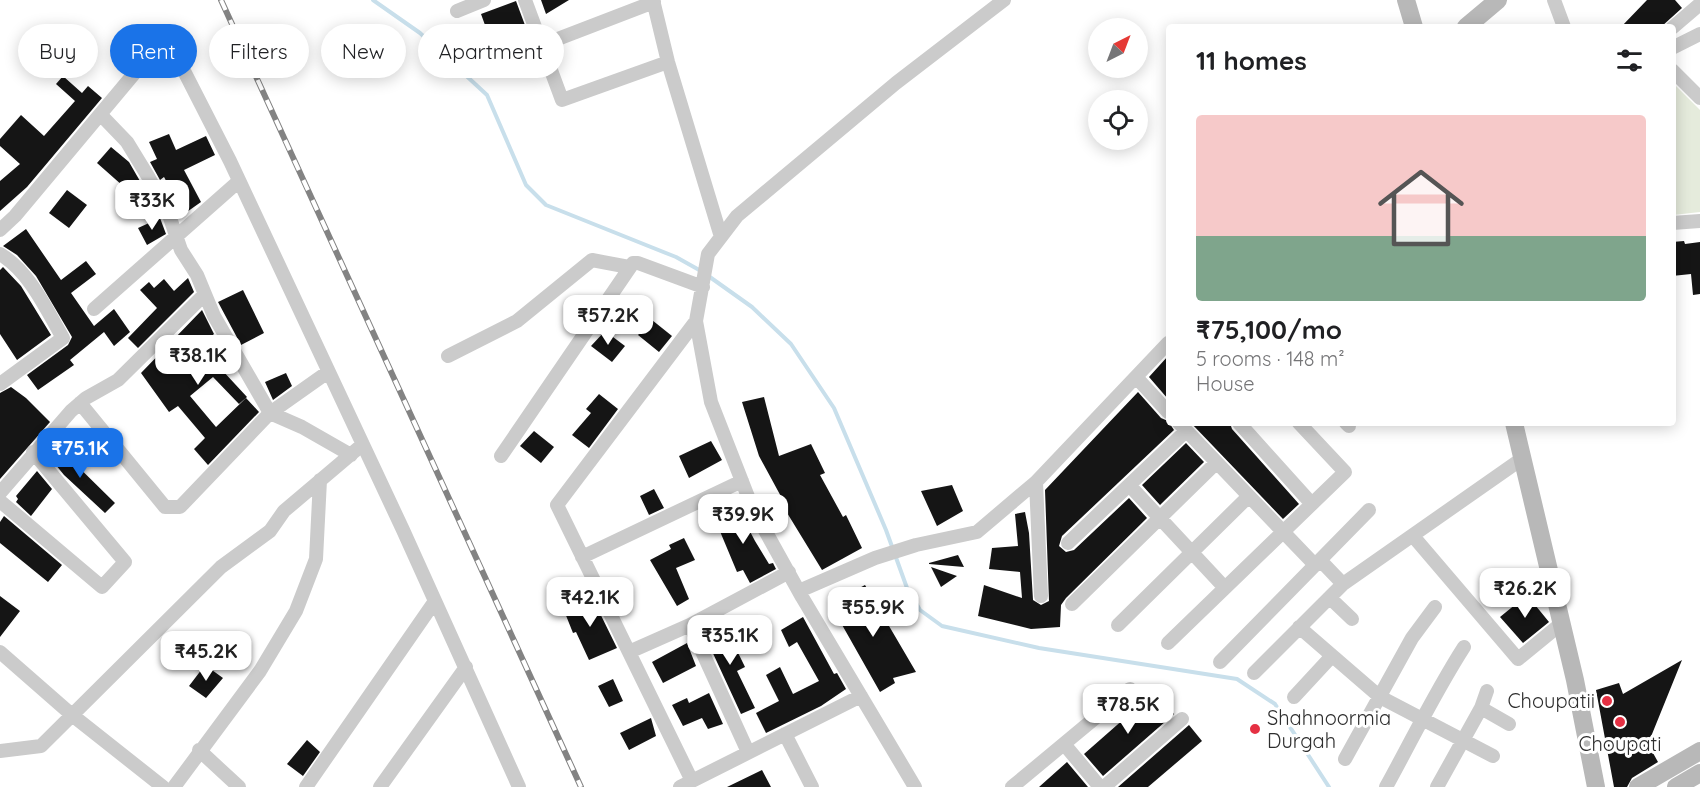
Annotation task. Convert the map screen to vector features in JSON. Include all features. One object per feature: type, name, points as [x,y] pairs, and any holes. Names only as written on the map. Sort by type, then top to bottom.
[{"type":"street","points":[[457,11],[484,0]]},
{"type":"street","points":[[525,0],[534,24]]},
{"type":"street","points":[[915,787],[752,507],[711,402],[696,321],[708,254],[737,216],[896,83],[1004,0]]},
{"type":"street","points":[[1406,0],[1413,24]]},
{"type":"street","points":[[1470,24],[1498,0]]},
{"type":"street","points":[[1554,0],[1563,24]]},
{"type":"street","points":[[564,36],[653,1],[668,62],[721,237]]},
{"type":"street","points":[[1676,25],[1700,4]]},
{"type":"street","points":[[1676,46],[1700,33]]},
{"type":"street","points":[[0,230],[15,216],[143,63],[159,56],[183,69],[239,181],[466,667],[519,787]]},
{"type":"street","points":[[554,78],[562,100],[668,62]]},
{"type":"street","points":[[1676,74],[1700,98]]},
{"type":"street","points":[[101,115],[127,142],[169,215],[176,236],[214,316],[270,413],[302,427],[351,455]]},
{"type":"street","points":[[94,309],[239,181]]},
{"type":"street","points":[[1676,223],[1700,221]]},
{"type":"street","points":[[0,254],[11,261],[36,292],[63,338],[5,379],[0,363]]},
{"type":"street","points":[[448,356],[517,321],[592,260],[629,267]]},
{"type":"street","points":[[501,456],[629,267],[638,262],[703,285]]},
{"type":"street","points":[[0,493],[33,452],[80,403],[118,380],[205,294]]},
{"type":"street","points":[[696,321],[557,505],[629,652],[686,784],[861,696]]},
{"type":"street","points":[[799,591],[875,558],[916,545],[977,532],[1036,482],[1166,345]]},
{"type":"street","points":[[80,403],[165,507],[180,507],[270,413],[328,372]]},
{"type":"street","points":[[1136,377],[1166,410]]},
{"type":"street","points":[[1242,426],[1311,503]]},
{"type":"street","points":[[1168,643],[1345,472],[1302,426]]},
{"type":"street","points":[[1516,426],[1562,622],[1596,787]]},
{"type":"street","points":[[1068,543],[1130,486],[1183,427],[1282,533],[1343,585]]},
{"type":"street","points":[[0,751],[40,746],[221,567],[270,531],[284,511],[362,445]]},
{"type":"street","points":[[0,501],[102,587],[125,562],[33,452]]},
{"type":"street","points":[[1254,673],[1343,585],[1523,458]]},
{"type":"street","points":[[1072,604],[1216,463]]},
{"type":"street","points":[[174,787],[199,750],[261,672],[296,611],[316,559],[320,480]]},
{"type":"street","points":[[582,557],[742,481]]},
{"type":"street","points":[[1036,482],[1041,596]]},
{"type":"street","points":[[1130,486],[1225,588]]},
{"type":"street","points":[[1118,625],[1248,497]]},
{"type":"street","points":[[1220,662],[1369,510]]},
{"type":"street","points":[[1413,536],[1518,659],[1562,622]]},
{"type":"street","points":[[629,652],[690,625],[789,572]]},
{"type":"street","points":[[1330,598],[1352,618]]},
{"type":"street","points":[[306,787],[435,601]]},
{"type":"street","points":[[1345,759],[1412,638],[1436,607]]},
{"type":"street","points":[[690,625],[748,752]]},
{"type":"street","points":[[1299,627],[1380,697],[1462,742],[1493,756]]},
{"type":"street","points":[[1386,787],[1424,720],[1433,696],[1464,647]]},
{"type":"street","points":[[0,652],[72,715],[163,787]]},
{"type":"street","points":[[1294,697],[1331,657]]},
{"type":"street","points":[[380,787],[466,667]]},
{"type":"street","points":[[1012,787],[1130,689]]},
{"type":"street","points":[[1444,784],[1487,691]]},
{"type":"street","points":[[1481,708],[1509,724]]},
{"type":"street","points":[[1064,744],[1102,787],[1182,719]]},
{"type":"street","points":[[785,734],[812,787]]},
{"type":"street","points":[[199,750],[239,787]]},
{"type":"street","points":[[1638,787],[1700,752]]},
{"type":"street","points":[[1676,787],[1700,773]]},
{"type":"green space","points":[[1676,86],[1700,110],[1700,212],[1676,215]]},
{"type":"building","points":[[541,0],[569,0],[546,14]]},
{"type":"building","points":[[1647,0],[1675,0],[1682,8],[1664,24],[1624,24]]},
{"type":"building","points":[[516,1],[525,24],[485,24],[481,14]]},
{"type":"building","points":[[61,78],[65,78],[82,93],[88,86],[102,98],[27,187],[0,211],[0,181],[20,164],[0,146],[0,139],[21,115],[44,136],[75,101],[56,84]]},
{"type":"building","points":[[169,134],[176,150],[206,136],[215,155],[184,170],[201,202],[184,214],[164,177],[160,180],[150,162],[157,159],[149,142]]},
{"type":"building","points":[[111,147],[129,162],[144,188],[124,198],[123,186],[97,163]]},
{"type":"building","points":[[67,190],[87,205],[69,228],[49,213]]},
{"type":"building","points":[[160,218],[166,234],[147,245],[138,228]]},
{"type":"building","points":[[26,229],[61,280],[86,261],[96,274],[71,293],[94,326],[114,309],[130,332],[114,346],[104,332],[70,360],[74,365],[38,390],[27,375],[68,345],[72,337],[36,276],[17,255],[3,246]]},
{"type":"building","points":[[1684,241],[1685,244],[1700,242],[1700,294],[1693,295],[1691,274],[1676,276],[1676,242]]},
{"type":"building","points":[[3,267],[21,286],[51,335],[17,360],[0,334],[0,270]]},
{"type":"building","points":[[188,278],[194,292],[138,348],[128,338],[157,308],[140,290],[149,282],[154,288],[164,279],[174,291]]},
{"type":"building","points":[[243,290],[264,333],[241,345],[218,302]]},
{"type":"building","points":[[202,310],[214,334],[206,341],[226,366],[222,370],[247,397],[239,404],[213,377],[190,396],[216,427],[246,398],[259,412],[208,465],[194,449],[205,438],[178,406],[169,412],[141,373]]},
{"type":"building","points":[[652,320],[672,336],[659,352],[638,335]]},
{"type":"building","points":[[605,331],[625,346],[612,362],[591,346]]},
{"type":"building","points":[[1166,358],[1166,397],[1149,377]]},
{"type":"building","points":[[286,373],[292,386],[273,400],[265,382]]},
{"type":"building","points":[[11,387],[26,398],[50,422],[0,479],[0,393]]},
{"type":"building","points":[[1138,392],[1161,418],[1166,420],[1166,426],[1171,426],[1174,430],[1062,536],[1059,546],[1066,552],[1074,550],[1129,498],[1147,518],[1066,598],[1061,605],[1060,627],[1031,629],[978,616],[984,585],[1022,598],[1020,572],[989,569],[992,548],[1018,546],[1015,514],[1025,512],[1029,533],[1033,600],[1041,605],[1049,601],[1045,490]]},
{"type":"building","points":[[599,394],[618,409],[589,448],[572,435],[591,413],[586,409]]},
{"type":"building","points":[[764,397],[779,456],[811,444],[825,473],[820,475],[843,517],[846,515],[862,548],[822,570],[781,503],[784,502],[759,456],[742,402]]},
{"type":"building","points":[[1194,426],[1231,426],[1299,504],[1283,519]]},
{"type":"building","points":[[534,431],[554,447],[541,463],[520,446]]},
{"type":"building","points":[[711,441],[722,460],[689,478],[679,456]]},
{"type":"building","points":[[1186,443],[1204,462],[1160,505],[1142,485]]},
{"type":"building","points":[[56,445],[115,503],[105,513],[64,475],[47,454]]},
{"type":"building","points":[[37,471],[52,489],[31,516],[16,502],[18,499],[16,496]]},
{"type":"building","points":[[952,485],[963,511],[937,526],[921,491]]},
{"type":"building","points":[[654,489],[664,508],[649,515],[640,496]]},
{"type":"building","points":[[740,506],[748,519],[744,520],[755,541],[769,564],[773,563],[776,569],[750,583],[743,570],[737,572],[714,517]]},
{"type":"building","points":[[4,516],[62,565],[48,582],[0,543],[0,522]]},
{"type":"building","points":[[684,538],[695,560],[676,568],[689,599],[677,606],[650,560],[671,549],[669,545]]},
{"type":"building","points":[[958,555],[964,567],[929,564],[929,563]]},
{"type":"building","points":[[931,567],[957,576],[941,587]]},
{"type":"building","points":[[865,585],[916,672],[893,678],[895,683],[880,692],[841,623],[833,602]]},
{"type":"building","points":[[591,595],[617,648],[589,660],[576,632],[573,633],[563,608]]},
{"type":"building","points":[[1527,595],[1549,622],[1523,643],[1500,617]]},
{"type":"building","points":[[0,596],[20,611],[0,637]]},
{"type":"building","points":[[803,617],[834,674],[837,673],[846,689],[821,706],[766,733],[756,713],[779,701],[766,675],[780,667],[793,694],[819,681],[797,642],[789,647],[781,630]]},
{"type":"building","points":[[724,624],[745,667],[737,671],[755,708],[741,714],[705,636]]},
{"type":"building","points":[[687,643],[696,666],[663,683],[652,662]]},
{"type":"building","points":[[1682,660],[1648,744],[1658,762],[1632,778],[1627,787],[1614,787],[1596,690],[1619,683],[1623,694]]},
{"type":"building","points":[[205,665],[223,678],[206,698],[189,686]]},
{"type":"building","points":[[613,679],[623,701],[609,707],[598,686]]},
{"type":"building","points":[[709,693],[723,724],[708,729],[702,718],[683,726],[672,705],[687,698],[689,703]]},
{"type":"building","points":[[1150,696],[1163,710],[1168,707],[1174,714],[1103,776],[1084,754]]},
{"type":"building","points":[[651,718],[656,736],[629,750],[620,733]]},
{"type":"building","points":[[1189,725],[1202,741],[1148,787],[1118,787]]},
{"type":"building","points":[[307,740],[320,752],[303,776],[287,764]]},
{"type":"building","points":[[1067,762],[1088,787],[1039,787]]},
{"type":"building","points":[[762,770],[771,787],[727,787]]},
{"type":"waterway","points":[[373,0],[420,33],[487,95],[526,185],[546,205],[676,257],[701,271]]},
{"type":"waterway","points":[[707,275],[752,307],[791,344],[834,408],[886,530],[907,588],[920,610],[942,626],[1039,648],[1237,679],[1275,704],[1329,787]]},
{"type":"railway","points":[[221,0],[581,787]]},
{"type":"place","name":"Choupatii","points":[[1607,701]]},
{"type":"place","name":"Choupati","points":[[1620,722]]},
{"type":"place","name":"Shahnoormia Durgah","points":[[1255,729]]}]
